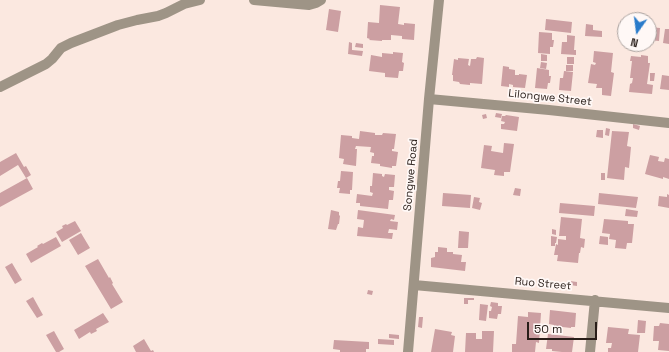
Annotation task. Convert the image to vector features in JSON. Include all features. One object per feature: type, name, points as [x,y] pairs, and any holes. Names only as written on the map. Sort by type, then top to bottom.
[{"type":"street","points":[[0,87],[46,64],[61,48],[71,43],[118,25],[158,16],[184,4],[200,0]]},
{"type":"street","points":[[254,0],[309,6],[316,4],[321,0]]},
{"type":"street","name":"Songwe Road","points":[[408,352],[429,100],[440,0]]},
{"type":"street","name":"Lilongwe Street","points":[[429,100],[549,110],[669,123]]},
{"type":"street","name":"Ruo Street","points":[[414,285],[595,300],[669,308]]},
{"type":"street","points":[[590,352],[595,300]]},
{"type":"building","points":[[380,5],[400,7],[398,24],[415,24],[414,40],[402,39],[402,36],[391,35],[391,40],[369,40],[370,39],[367,38],[368,22],[379,23]]},
{"type":"building","points":[[329,9],[341,11],[338,32],[326,30]]},
{"type":"building","points":[[546,19],[572,22],[571,33],[545,30]]},
{"type":"building","points":[[586,24],[593,25],[593,30],[602,31],[602,37],[585,36]]},
{"type":"building","points":[[657,28],[660,28],[659,41],[657,41]]},
{"type":"building","points":[[665,29],[669,29],[669,44],[663,43]]},
{"type":"building","points":[[539,32],[552,33],[552,40],[554,40],[553,47],[550,47],[550,54],[538,53]]},
{"type":"building","points":[[567,35],[575,36],[574,50],[576,50],[576,55],[561,54],[562,42],[567,42]]},
{"type":"building","points":[[349,42],[352,43],[352,50],[363,51],[362,56],[348,54]]},
{"type":"building","points":[[356,43],[363,44],[363,48],[355,47]]},
{"type":"building","points":[[594,51],[613,53],[611,72],[614,73],[611,96],[602,95],[602,88],[596,88],[597,84],[588,83],[591,64],[595,65],[596,63],[593,62]]},
{"type":"building","points":[[393,52],[403,53],[403,71],[399,71],[398,78],[385,77],[385,73],[369,71],[371,55],[382,57],[382,53],[393,54]]},
{"type":"building","points":[[541,54],[547,55],[547,61],[541,61]]},
{"type":"building","points":[[641,55],[648,56],[648,63],[650,63],[647,84],[653,85],[652,94],[629,92],[630,84],[632,83],[633,78],[630,78],[632,61],[630,61],[631,56],[641,57]]},
{"type":"building","points":[[477,57],[484,58],[482,84],[460,84],[459,82],[453,81],[452,75],[454,59],[469,59],[468,65],[470,66],[471,59],[476,59]]},
{"type":"building","points":[[567,57],[574,57],[574,64],[567,64]]},
{"type":"building","points":[[541,62],[547,63],[546,69],[540,68]]},
{"type":"building","points":[[566,65],[573,65],[573,71],[566,71]]},
{"type":"building","points":[[503,66],[515,70],[515,75],[527,75],[525,88],[513,87],[513,85],[509,84],[509,87],[501,86]]},
{"type":"building","points":[[537,68],[549,70],[549,76],[551,76],[547,89],[535,88]]},
{"type":"building","points":[[564,71],[573,72],[571,91],[559,90],[560,78],[563,78]]},
{"type":"building","points":[[650,73],[655,73],[654,81],[650,81]]},
{"type":"building","points":[[662,75],[669,76],[669,90],[660,89]]},
{"type":"building","points":[[496,113],[502,114],[501,118],[495,117]]},
{"type":"building","points":[[486,114],[487,118],[483,119],[482,115]]},
{"type":"building","points":[[506,115],[519,117],[517,131],[501,129],[501,124],[504,124],[505,122],[501,121],[502,116]]},
{"type":"building","points":[[633,124],[640,126],[639,130],[633,128]]},
{"type":"building","points":[[606,128],[610,129],[609,136],[605,135]]},
{"type":"building","points":[[597,130],[603,130],[603,138],[596,137]]},
{"type":"building","points":[[360,131],[375,133],[375,135],[382,135],[383,133],[396,134],[394,149],[392,149],[392,151],[398,152],[396,166],[392,166],[392,168],[371,163],[374,153],[370,152],[371,147],[356,146],[356,166],[343,164],[344,159],[339,158],[341,135],[352,136],[352,138],[359,139]]},
{"type":"building","points":[[612,131],[629,132],[627,146],[631,147],[629,168],[625,167],[624,180],[607,178]]},
{"type":"building","points":[[504,143],[514,144],[510,172],[504,172],[504,176],[494,175],[495,170],[481,168],[484,145],[492,146],[491,151],[503,153]]},
{"type":"building","points":[[16,153],[24,167],[26,166],[31,175],[26,178],[18,165],[0,176],[0,162]]},
{"type":"building","points":[[650,155],[659,157],[658,161],[664,162],[665,158],[669,159],[669,179],[663,177],[663,179],[645,174]]},
{"type":"building","points":[[341,171],[353,172],[352,190],[350,190],[350,194],[339,193],[340,188],[337,188],[338,181],[340,181]]},
{"type":"building","points":[[373,173],[382,174],[384,177],[385,174],[395,175],[394,187],[389,187],[389,190],[394,191],[393,200],[389,200],[388,209],[360,206],[360,203],[356,203],[357,194],[372,196],[373,193],[370,192],[370,186],[372,186]]},
{"type":"building","points":[[601,173],[605,173],[605,180],[601,180]]},
{"type":"building","points":[[27,178],[33,189],[0,207],[0,193]]},
{"type":"building","points":[[515,188],[521,189],[520,196],[513,195]]},
{"type":"building","points":[[443,193],[471,195],[470,208],[442,206]]},
{"type":"building","points":[[599,193],[638,197],[636,208],[598,204]]},
{"type":"building","points":[[667,194],[669,195],[669,208],[658,206],[659,196],[667,197]]},
{"type":"building","points":[[474,197],[480,198],[479,202],[482,203],[480,210],[472,208]]},
{"type":"building","points":[[560,203],[595,206],[594,216],[559,213]]},
{"type":"building","points":[[626,209],[638,211],[637,217],[625,216]]},
{"type":"building","points":[[331,210],[339,212],[340,216],[339,224],[336,230],[328,229]]},
{"type":"building","points":[[358,210],[395,215],[394,220],[391,219],[390,221],[398,222],[397,230],[389,229],[388,233],[393,233],[392,239],[357,236],[358,227],[363,228],[364,220],[357,219]]},
{"type":"building","points":[[561,217],[582,219],[580,238],[585,239],[584,248],[581,247],[579,253],[578,263],[557,261],[558,255],[554,255],[556,244],[558,245],[558,239],[566,240],[566,236],[559,236]]},
{"type":"building","points":[[604,219],[628,221],[628,224],[634,224],[632,243],[627,243],[626,249],[615,248],[616,240],[609,239],[610,234],[602,233]]},
{"type":"building","points":[[75,221],[81,231],[62,242],[56,232],[63,228],[62,226]]},
{"type":"building","points":[[552,229],[556,230],[556,235],[552,234]]},
{"type":"building","points":[[459,231],[469,232],[468,248],[458,248]]},
{"type":"building","points":[[81,233],[90,248],[78,255],[69,240]]},
{"type":"building","points":[[551,236],[557,237],[555,246],[551,246]]},
{"type":"building","points":[[600,236],[608,237],[608,245],[599,244]]},
{"type":"building","points":[[56,237],[61,246],[31,263],[26,254],[42,243],[43,244]]},
{"type":"building","points":[[438,247],[447,248],[447,252],[453,252],[453,254],[462,255],[461,262],[466,262],[465,271],[431,267],[431,258],[435,257],[435,252],[438,252]]},
{"type":"building","points":[[98,259],[109,278],[110,277],[113,283],[112,284],[123,302],[111,309],[85,266]]},
{"type":"building","points":[[12,263],[22,280],[15,284],[5,267]]},
{"type":"building","points":[[570,281],[577,282],[577,286],[570,285]]},
{"type":"building","points":[[368,290],[373,291],[372,295],[367,294]]},
{"type":"building","points":[[33,297],[43,315],[37,318],[26,301]]},
{"type":"building","points":[[464,298],[474,298],[474,300],[468,300],[468,304],[464,304]]},
{"type":"building","points":[[491,302],[498,303],[498,306],[502,306],[501,314],[498,314],[497,319],[489,318],[489,311],[491,311],[492,307],[490,306]]},
{"type":"building","points":[[480,304],[488,305],[486,321],[479,320]]},
{"type":"building","points":[[550,310],[576,313],[575,327],[571,328],[549,324]]},
{"type":"building","points":[[528,312],[541,313],[539,343],[536,342],[535,352],[512,352],[512,344],[516,344],[518,316],[528,317]]},
{"type":"building","points":[[103,313],[109,322],[96,329],[97,331],[91,334],[90,332],[79,339],[74,330]]},
{"type":"building","points":[[419,317],[423,317],[422,328],[418,327]]},
{"type":"building","points":[[638,320],[646,321],[645,333],[637,333]]},
{"type":"building","points":[[660,323],[669,324],[669,351],[658,350],[659,341],[653,341],[654,326],[659,326]]},
{"type":"building","points":[[608,327],[629,329],[628,334],[640,335],[638,352],[608,352],[608,348],[611,348],[612,343],[606,343]]},
{"type":"building","points":[[435,329],[452,332],[451,335],[455,336],[453,352],[431,352]]},
{"type":"building","points":[[54,331],[64,349],[59,352],[56,352],[46,335]]},
{"type":"building","points":[[482,331],[494,331],[493,352],[465,352],[466,333],[476,333],[476,339],[482,339]]},
{"type":"building","points":[[389,334],[399,335],[399,339],[389,338]]},
{"type":"building","points":[[548,334],[574,337],[572,352],[552,351],[552,349],[546,349]]},
{"type":"building","points":[[144,339],[151,351],[153,350],[154,352],[136,352],[133,346]]},
{"type":"building","points":[[378,339],[394,340],[394,345],[378,344]]},
{"type":"building","points":[[334,340],[369,342],[369,349],[366,349],[366,352],[340,352],[340,350],[333,349]]}]
